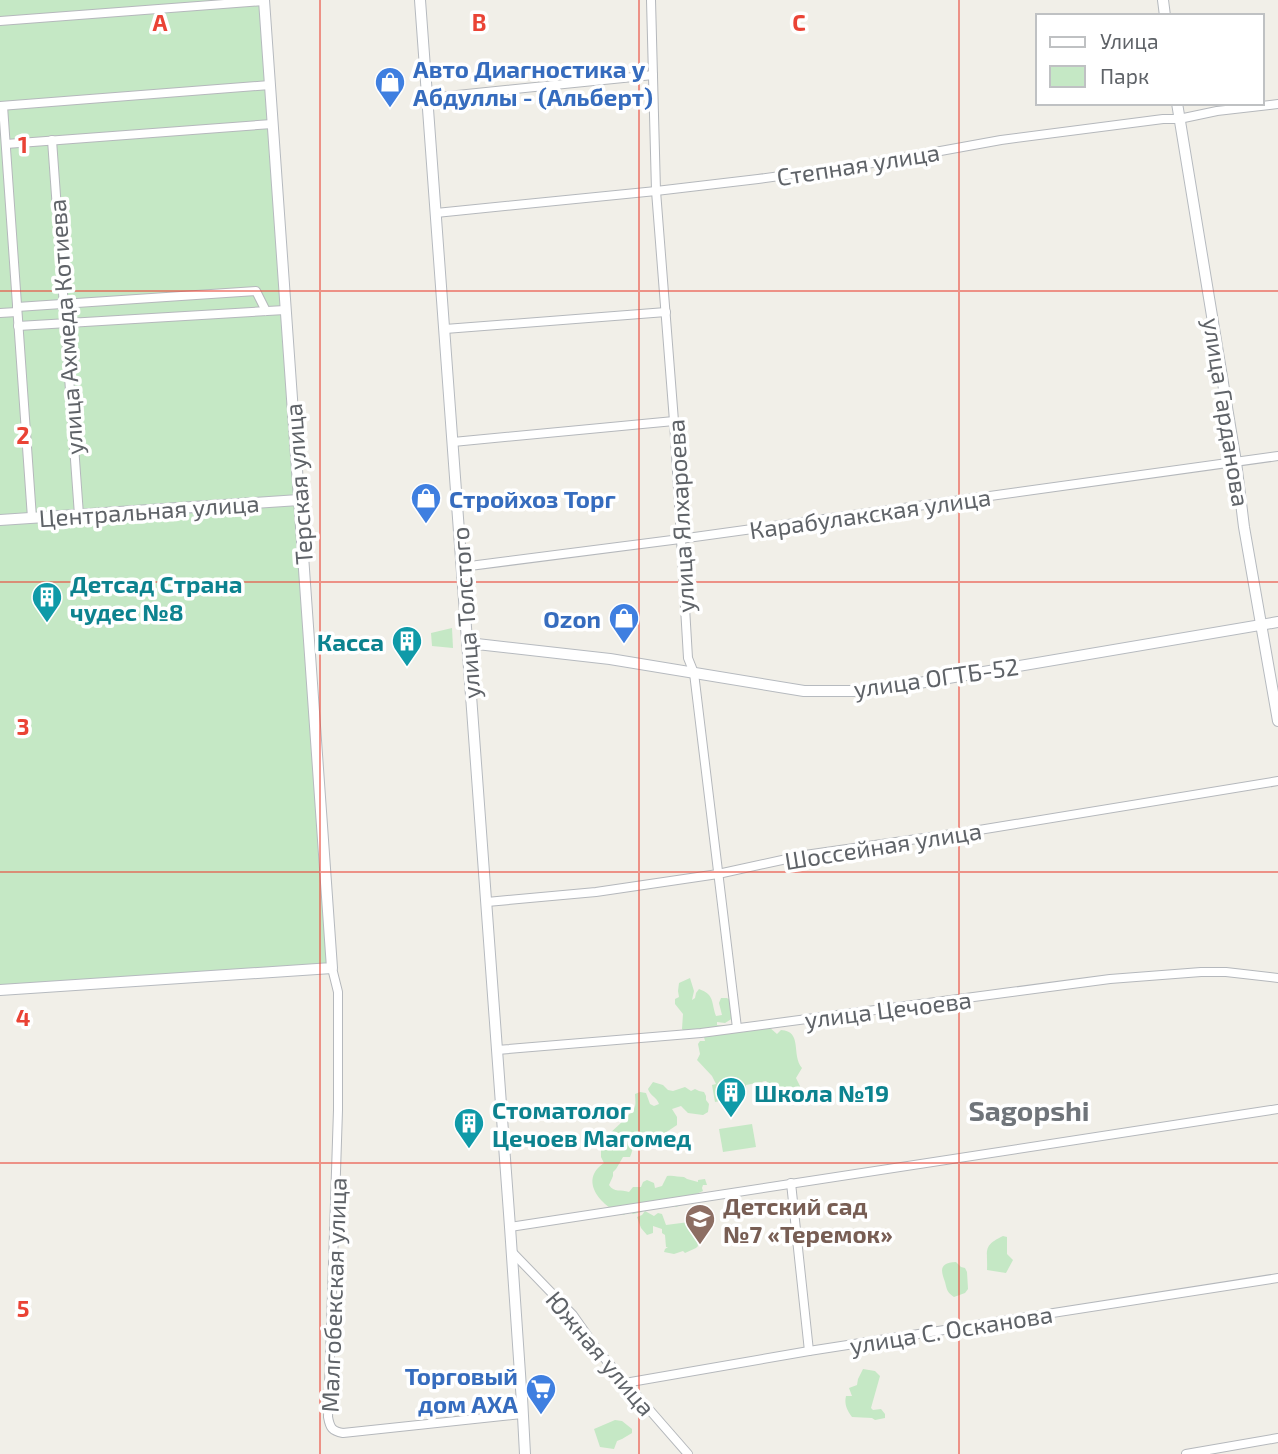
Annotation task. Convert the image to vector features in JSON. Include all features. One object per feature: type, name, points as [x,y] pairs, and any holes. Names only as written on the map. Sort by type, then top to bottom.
[{"type":"street","points":[[0,21],[264,0]]},
{"type":"street","name":"Терская улица","points":[[264,0],[332,968]]},
{"type":"street","name":"улица Толстого","points":[[420,0],[510,1227]]},
{"type":"street","name":"улица Ялхароева","points":[[651,0],[656,191],[674,421],[688,658],[694,673],[737,1028]]},
{"type":"street","points":[[428,98],[653,75]]},
{"type":"street","points":[[2,106],[270,85]]},
{"type":"street","name":"Степная улица","points":[[436,213],[656,191],[880,162],[1001,141],[1278,104]]},
{"type":"street","name":"улица Гарданова","points":[[1177,105],[1236,462],[1244,527],[1278,721]]},
{"type":"street","name":"улица Ахмеда Котиева","points":[[2,106],[32,518]]},
{"type":"street","points":[[6,144],[272,124]]},
{"type":"street","name":"улица Ахмеда Котиева","points":[[52,140],[79,515]]},
{"type":"street","points":[[0,313],[64,304],[257,292],[266,311]]},
{"type":"street","points":[[18,326],[285,310]]},
{"type":"street","points":[[444,329],[666,312]]},
{"type":"street","points":[[453,442],[674,421]]},
{"type":"street","name":"Карабулакская улица","points":[[462,567],[1278,456]]},
{"type":"street","name":"Центральная улица","points":[[0,520],[299,500]]},
{"type":"street","name":"улица ОГТБ-52","points":[[468,643],[610,659],[804,691],[872,691],[1278,621]]},
{"type":"street","name":"Шоссейная улица","points":[[487,902],[596,892],[718,874],[805,855],[973,831],[1278,781]]},
{"type":"street","points":[[0,990],[332,968]]},
{"type":"street","name":"Малгобекская улица","points":[[332,968],[338,992],[338,1110],[328,1417],[330,1427],[343,1433],[522,1414]]},
{"type":"street","name":"улица Цечоева","points":[[498,1050],[737,1028],[1110,979],[1201,972],[1236,972],[1278,978]]},
{"type":"street","points":[[510,1227],[1278,1109]]},
{"type":"street","points":[[791,1184],[809,1351]]},
{"type":"street","points":[[510,1227],[521,1389]]},
{"type":"street","points":[[510,1227],[525,1454]]},
{"type":"street","name":"Южная улица","points":[[513,1253],[573,1315],[599,1352],[688,1454]]},
{"type":"street","name":"улица С. Осканова","points":[[625,1383],[809,1351],[1278,1278]]},
{"type":"street","points":[[1186,1454],[1278,1438]]},
{"type":"green space","points":[[0,0],[264,0],[332,968],[0,990]]},
{"type":"green space","points":[[452,628],[453,648],[432,646],[431,633]]},
{"type":"green space","points":[[690,978],[694,991],[692,1000],[699,989],[704,991],[712,1000],[716,1016],[722,1015],[719,1003],[721,998],[730,1000],[733,1018],[725,1023],[717,1022],[717,1025],[769,1027],[777,1034],[781,1030],[792,1035],[802,1068],[796,1078],[802,1090],[801,1094],[797,1095],[789,1089],[776,1091],[766,1081],[746,1085],[746,1091],[735,1093],[736,1098],[715,1102],[712,1085],[716,1084],[697,1060],[700,1054],[698,1044],[705,1041],[704,1037],[682,1029],[683,1014],[675,1004],[675,999],[679,997],[679,983]]},
{"type":"green space","points":[[653,1082],[673,1091],[685,1087],[691,1091],[695,1089],[704,1092],[709,1104],[708,1112],[703,1115],[688,1113],[681,1106],[672,1109],[677,1117],[677,1125],[665,1133],[646,1136],[644,1132],[637,1135],[630,1157],[623,1157],[613,1172],[609,1185],[615,1190],[629,1192],[633,1187],[641,1187],[647,1180],[654,1183],[655,1188],[662,1186],[667,1176],[671,1176],[698,1182],[705,1179],[707,1185],[703,1185],[703,1191],[696,1194],[694,1200],[676,1207],[673,1205],[664,1208],[648,1201],[642,1212],[633,1214],[629,1211],[624,1215],[601,1200],[593,1186],[596,1170],[604,1163],[601,1157],[601,1141],[633,1110],[635,1094],[646,1093],[650,1104],[659,1104],[648,1089]]},
{"type":"green space","points":[[752,1124],[756,1147],[723,1152],[719,1129]]},
{"type":"green space","points":[[645,1211],[654,1216],[662,1214],[666,1225],[689,1222],[692,1224],[698,1246],[685,1253],[664,1252],[668,1247],[662,1229],[653,1226],[653,1233],[647,1235],[641,1228],[637,1217]]},
{"type":"green space","points":[[1003,1236],[1007,1237],[1007,1254],[1013,1260],[1006,1273],[987,1270],[989,1246]]},
{"type":"green space","points":[[956,1262],[967,1272],[968,1289],[954,1297],[948,1291],[942,1270],[944,1265]]},
{"type":"green space","points":[[863,1369],[875,1371],[880,1376],[871,1408],[881,1409],[885,1418],[875,1420],[852,1417],[847,1409],[846,1396],[852,1396],[849,1388],[857,1385]]},
{"type":"green space","points":[[615,1420],[622,1421],[632,1429],[632,1433],[617,1441],[614,1449],[600,1447],[594,1429]]},
{"type":"place","name":"Авто Диагностика у Абдуллы - (Альберт)","points":[[390,109]]},
{"type":"place","name":"Стройхоз Торг","points":[[426,525]]},
{"type":"place","name":"Детсад Страна чудес №8","points":[[47,624]]},
{"type":"place","name":"Ozon","points":[[624,645]]},
{"type":"place","name":"Касса","points":[[407,668]]},
{"type":"place","name":"Школа №19","points":[[731,1119]]},
{"type":"place","name":"Стоматолог Цечоев Магомед","points":[[469,1150]]},
{"type":"place","name":"Детский сад №7 «Теремок»","points":[[700,1246]]},
{"type":"place","name":"Торговый дом АХА","points":[[541,1416]]},
{"type":"district","name":"Sagopshi","points":[[1029,1110]]}]
